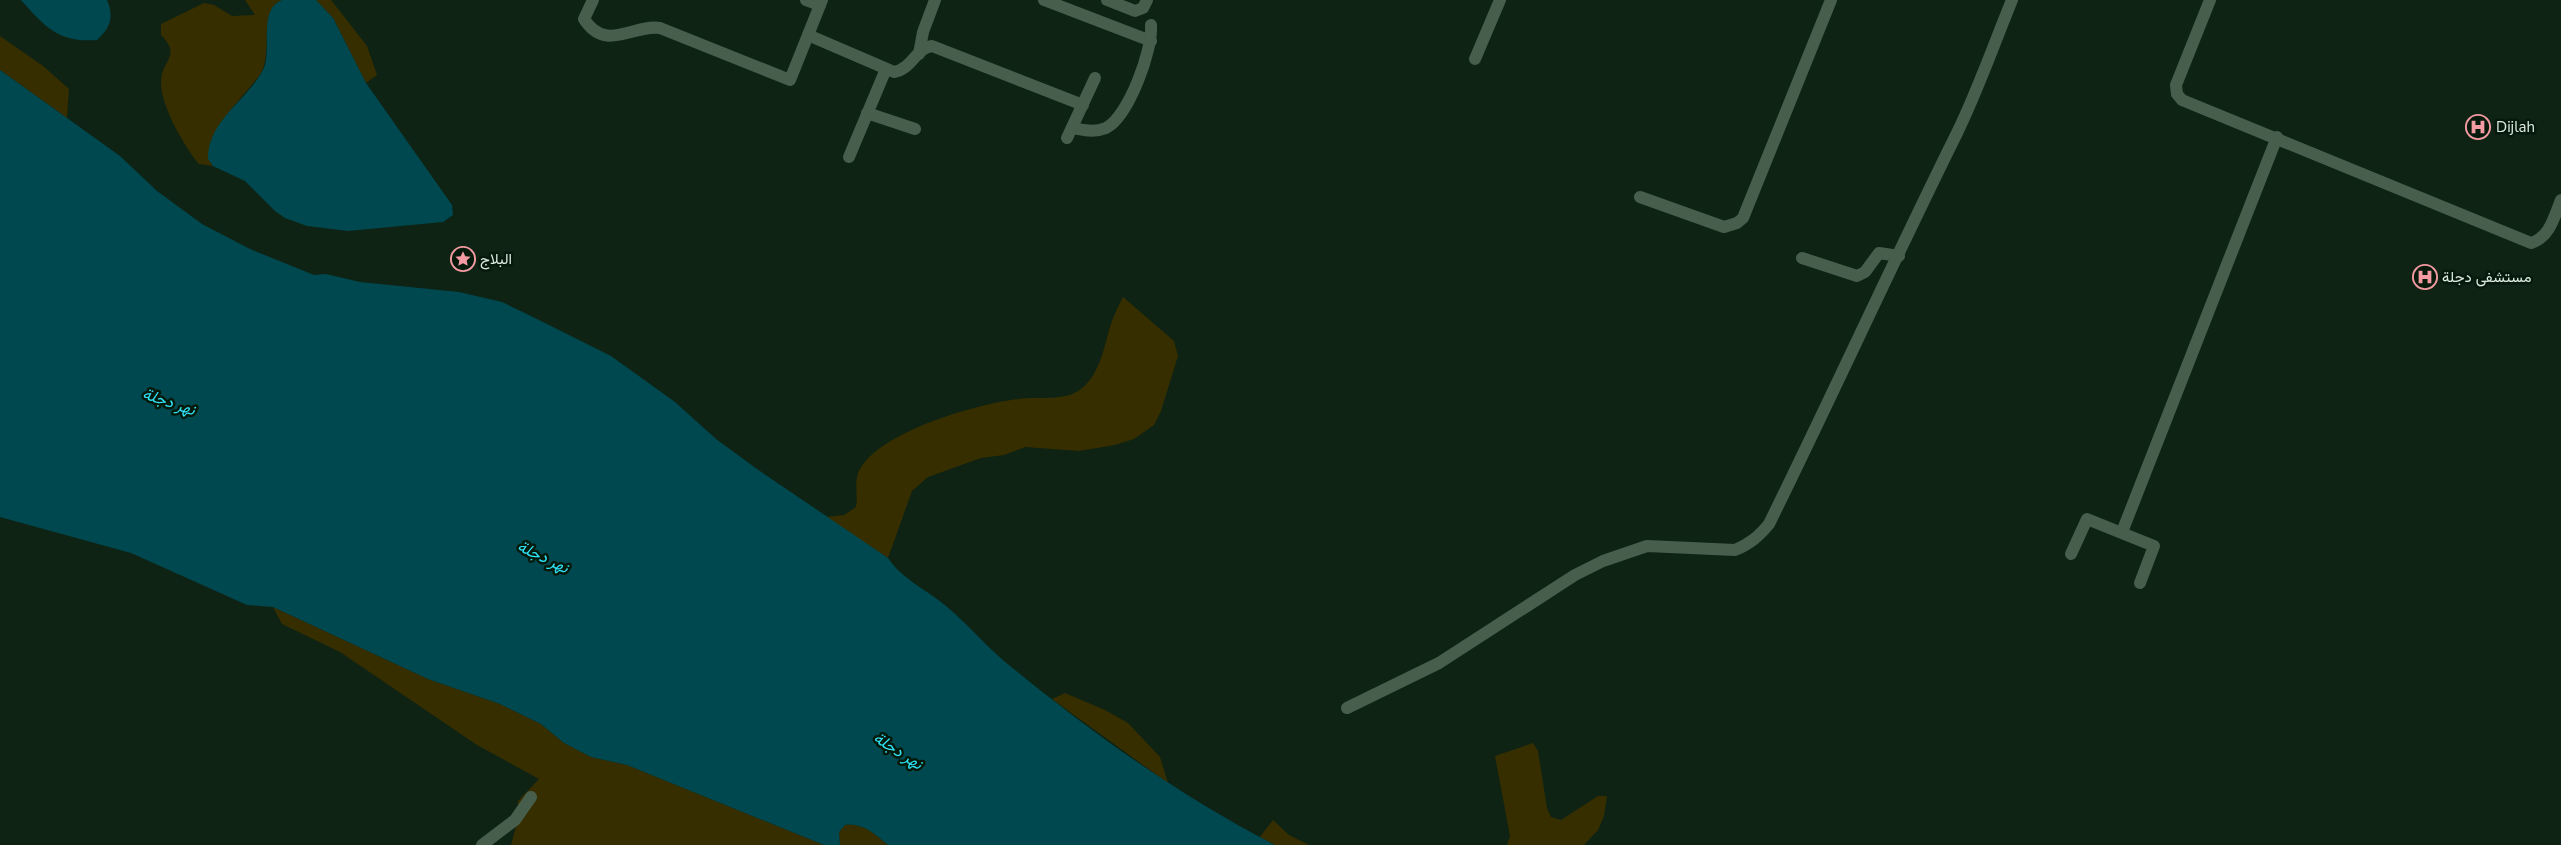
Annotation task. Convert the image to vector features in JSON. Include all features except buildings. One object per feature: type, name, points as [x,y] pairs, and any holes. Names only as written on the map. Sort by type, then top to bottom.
[{"type":"street","points":[[593,0],[584,18],[593,28],[606,35],[620,36],[644,28],[660,28],[790,80],[821,3],[806,0]]},
{"type":"street","points":[[919,54],[923,32],[935,0]]},
{"type":"street","points":[[1044,0],[1151,41]]},
{"type":"street","points":[[1107,0],[1135,11],[1143,8],[1147,0]]},
{"type":"street","points":[[1476,59],[1500,0]]},
{"type":"street","points":[[1640,197],[1724,227],[1737,223],[1743,218],[1830,0]]},
{"type":"street","points":[[1347,708],[1439,663],[1575,575],[1603,561],[1647,546],[1735,550],[1748,545],[1769,524],[1957,132],[2012,0]]},
{"type":"street","points":[[2210,0],[2176,85],[2177,94],[2186,102],[2277,137],[2531,242],[2538,241],[2548,231],[2561,200]]},
{"type":"street","points":[[1095,78],[1070,133],[1100,130],[1111,125],[1120,116],[1151,41],[1151,25]]},
{"type":"street","points":[[808,35],[894,72],[907,68],[926,47],[937,48],[1083,105]]},
{"type":"street","points":[[849,157],[886,69]]},
{"type":"street","points":[[867,113],[915,129]]},
{"type":"street","points":[[2122,532],[2277,137]]},
{"type":"street","points":[[1802,258],[1857,276],[1866,272],[1879,253],[1899,256]]},
{"type":"street","points":[[2071,554],[2087,519],[2122,532],[2154,546],[2140,583]]},
{"type":"street","points":[[482,845],[515,820],[531,797]]},
{"type":"shaded area","points":[[245,0],[282,0],[275,5],[270,13],[266,55],[261,73],[234,105],[216,131],[209,155],[213,166],[199,164],[175,126],[162,94],[162,76],[169,59],[170,49],[161,35],[161,24],[204,3],[214,5],[232,16],[255,15]]},
{"type":"shaded area","points":[[316,0],[331,0],[367,46],[377,75],[366,83],[333,18]]},
{"type":"shaded area","points":[[0,36],[43,66],[69,89],[67,118],[0,70]]},
{"type":"shaded area","points":[[1123,297],[1174,341],[1178,356],[1161,411],[1154,425],[1134,439],[1115,445],[1079,451],[1025,447],[1004,455],[981,458],[928,477],[912,491],[888,558],[825,517],[844,515],[856,507],[857,477],[866,461],[881,447],[903,434],[927,423],[979,407],[1027,398],[1067,396],[1081,389],[1094,374],[1098,366],[1112,321]]},
{"type":"shaded area","points":[[273,607],[428,679],[500,704],[541,724],[564,743],[591,757],[627,765],[824,845],[511,845],[516,827],[518,801],[539,779],[477,745],[340,652],[282,624]]},
{"type":"shaded area","points":[[1065,693],[1105,710],[1128,723],[1160,757],[1168,783],[1052,699]]},
{"type":"shaded area","points":[[1533,743],[1538,751],[1547,808],[1551,817],[1561,820],[1598,796],[1607,796],[1604,816],[1598,830],[1584,845],[1507,845],[1510,836],[1495,756]]},
{"type":"shaded area","points":[[1273,820],[1289,835],[1309,845],[1275,845],[1260,837]]},
{"type":"shaded area","points":[[845,825],[863,827],[874,833],[888,845],[840,845],[839,832]]},
{"type":"water","points":[[21,0],[107,0],[111,17],[110,22],[97,40],[72,39],[63,36],[46,25]]},
{"type":"water","points":[[282,0],[316,0],[333,18],[366,83],[452,205],[453,215],[443,222],[348,231],[307,226],[285,218],[275,211],[245,181],[213,166],[208,159],[214,133],[263,70],[266,62],[270,12],[274,5]]},
{"type":"water","name":"نهر دجلة","points":[[0,70],[120,156],[157,191],[202,224],[250,249],[314,275],[326,274],[360,282],[459,292],[502,302],[611,356],[675,402],[716,439],[757,469],[888,558],[908,578],[955,614],[1006,663],[1108,742],[1207,807],[1275,845],[888,845],[863,827],[845,825],[839,832],[840,845],[824,845],[627,765],[591,757],[564,743],[541,724],[500,704],[428,679],[273,607],[247,605],[131,553],[0,517]]},
{"type":"place","name":"Dijlah","points":[[2478,127]]},
{"type":"place","name":"البلاج","points":[[463,259]]},
{"type":"place","name":"مستشفى دجلة","points":[[2425,277]]}]
